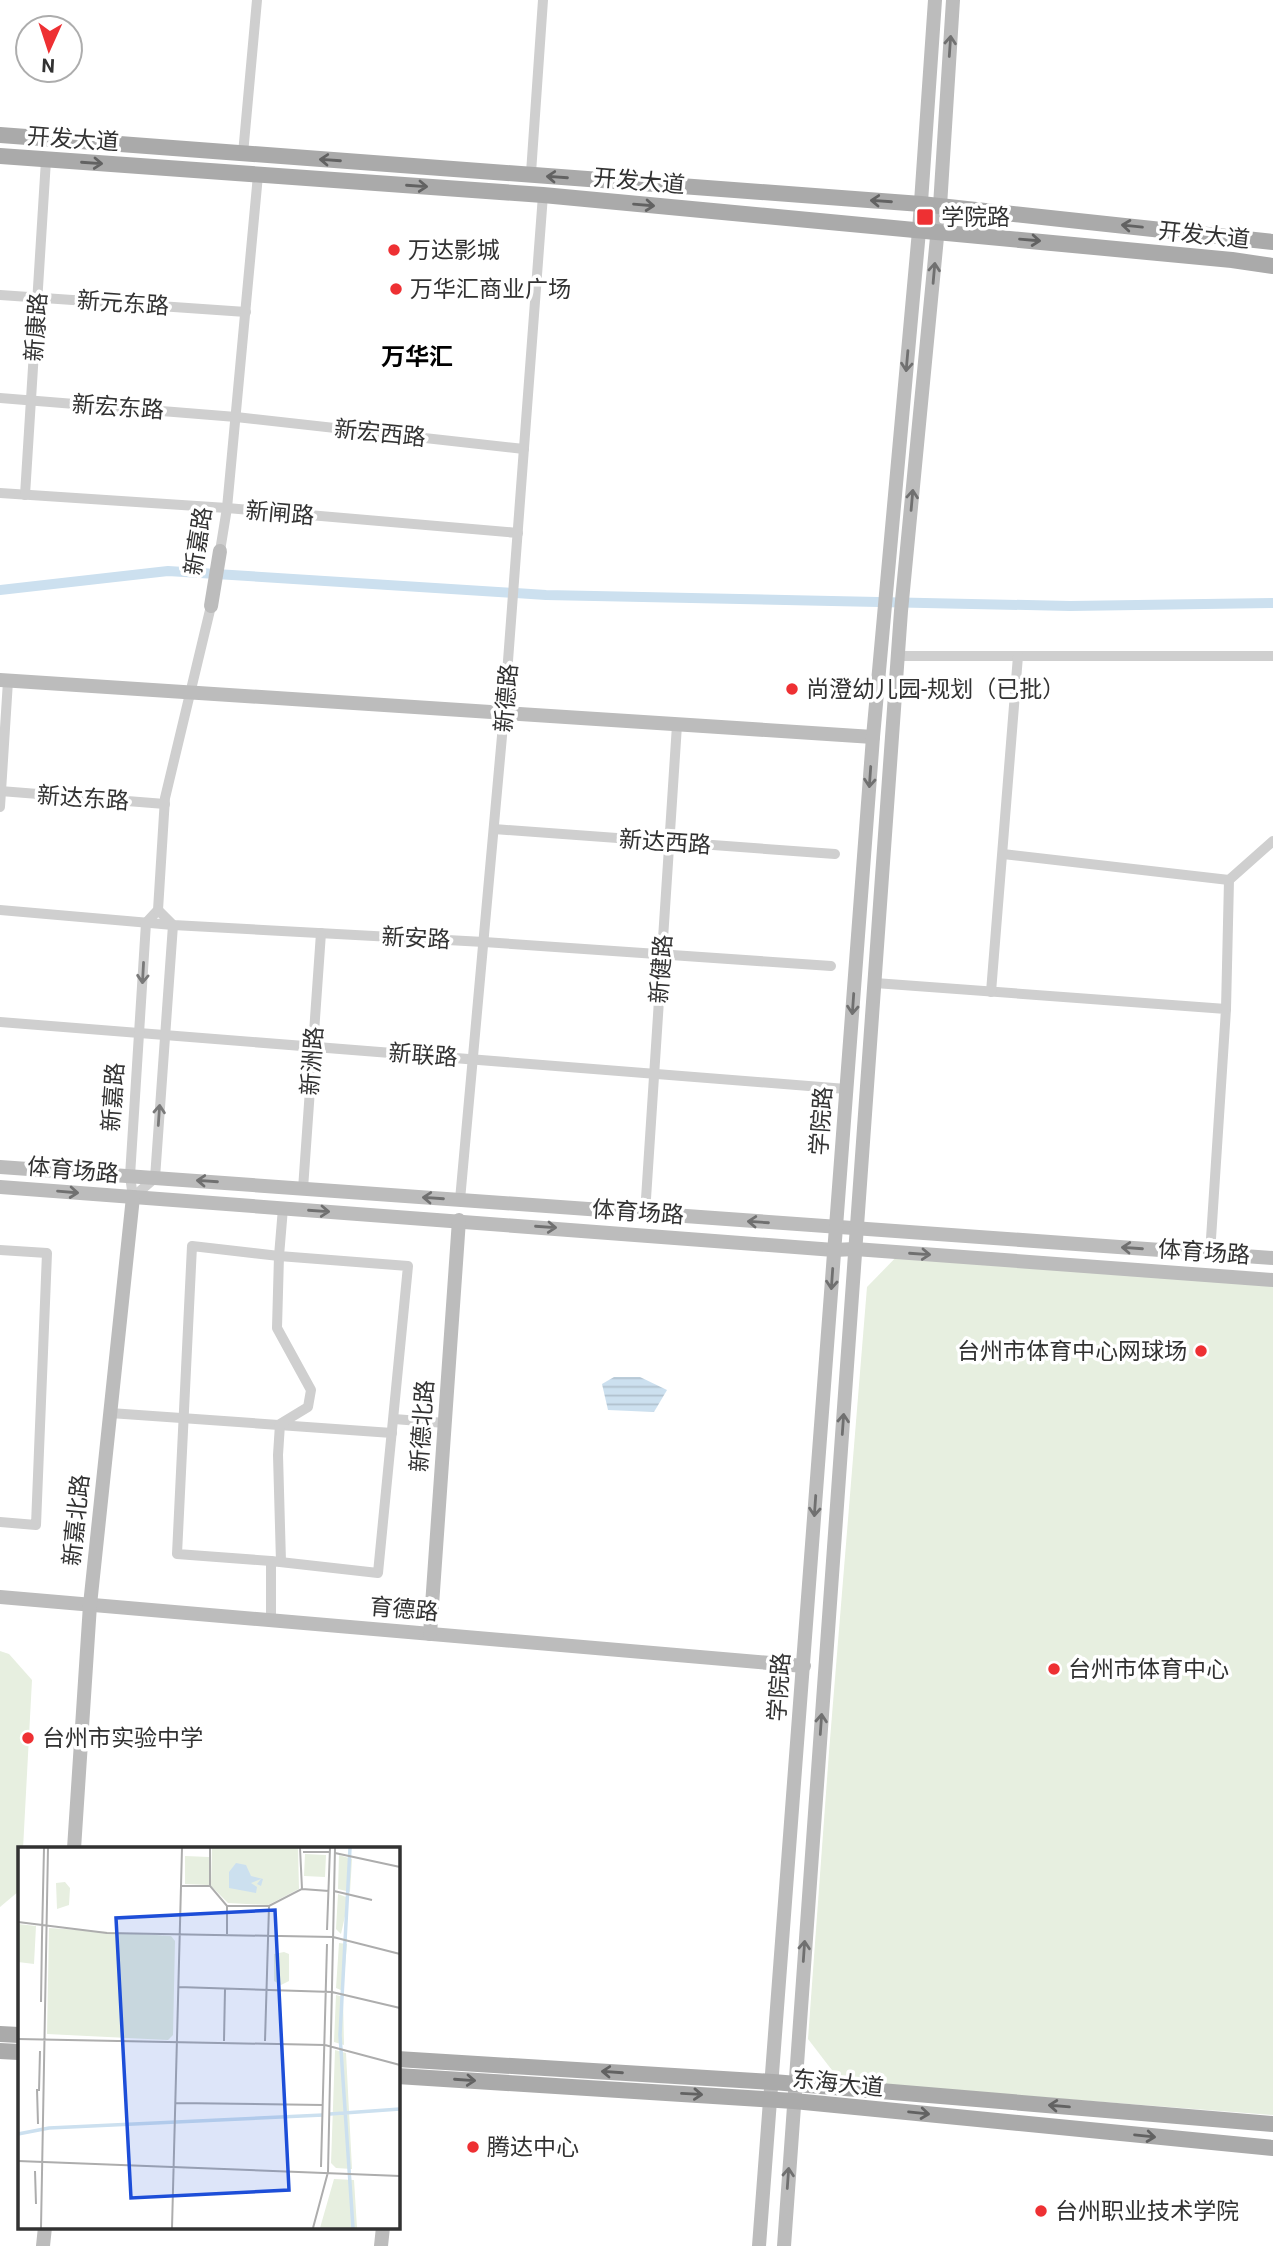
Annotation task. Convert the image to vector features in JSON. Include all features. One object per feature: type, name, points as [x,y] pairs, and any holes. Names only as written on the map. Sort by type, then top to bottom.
[{"type":"main road","name":"学院路","points":[[759,2246],[873,737],[919,231],[935,0]]},
{"type":"main road","name":"学院路","points":[[784,2246],[901,611],[940,206],[953,0]]},
{"type":"main road","name":"开发大道","points":[[0,135],[921,204],[1273,242]]},
{"type":"main road","name":"开发大道","points":[[0,156],[543,195],[1273,266]]},
{"type":"main road","name":"新嘉路","points":[[211,606],[220,551]]},
{"type":"main road","points":[[4,680],[873,737]]},
{"type":"main road","points":[[0,1167],[1273,1258]]},
{"type":"main road","name":"体育场路","points":[[0,1187],[1273,1280]]},
{"type":"main road","name":"新嘉北路","points":[[74,1847],[90,1605],[133,1197]]},
{"type":"main road","name":"新德北路","points":[[430,1634],[459,1220]]},
{"type":"main road","name":"育德路","points":[[0,1597],[803,1666]]},
{"type":"main road","points":[[0,2034],[18,2035]]},
{"type":"main road","points":[[0,2051],[18,2052]]},
{"type":"main road","name":"东海大道","points":[[399,2059],[773,2082],[1273,2124]]},
{"type":"main road","name":"东海大道","points":[[399,2076],[770,2099],[1273,2148]]},
{"type":"main road","points":[[43,2246],[45,2228]]},
{"type":"main road","points":[[381,2246],[383,2228]]},
{"type":"street","points":[[243,153],[257,0]]},
{"type":"street","points":[[531,173],[543,0]]},
{"type":"street","name":"新康路","points":[[25,495],[46,160]]},
{"type":"street","name":"新嘉路","points":[[220,551],[227,508],[258,175]]},
{"type":"street","name":"新德路","points":[[460,1200],[505,714],[543,195]]},
{"type":"street","name":"新元东路","points":[[0,295],[246,312]]},
{"type":"street","name":"新宏东路","points":[[0,398],[236,417]]},
{"type":"street","name":"新宏西路","points":[[236,417],[524,449]]},
{"type":"street","name":"新闸路","points":[[0,493],[227,508],[518,533]]},
{"type":"street","name":"新嘉路","points":[[158,910],[165,804],[211,606]]},
{"type":"street","points":[[898,656],[1273,656]]},
{"type":"street","points":[[990,992],[1018,656]]},
{"type":"street","points":[[0,807],[4,680]]},
{"type":"street","name":"新健路","points":[[645,1214],[677,725]]},
{"type":"street","name":"新达东路","points":[[1,792],[165,804]]},
{"type":"street","name":"新达西路","points":[[494,829],[835,855]]},
{"type":"street","points":[[1210,1254],[1226,1009],[1229,880],[1273,841]]},
{"type":"street","points":[[1003,853],[1229,880]]},
{"type":"street","name":"新安路","points":[[0,910],[173,925],[484,942],[831,966]]},
{"type":"street","points":[[146,923],[158,910],[173,925]]},
{"type":"street","name":"新嘉路","points":[[133,1197],[130,1176],[146,923]]},
{"type":"street","name":"新嘉路","points":[[155,1178],[173,925]]},
{"type":"street","name":"新洲路","points":[[303,1189],[321,933]]},
{"type":"street","points":[[874,983],[1226,1009]]},
{"type":"street","name":"新联路","points":[[0,1022],[846,1089]]},
{"type":"street","points":[[133,1197],[155,1178]]},
{"type":"street","points":[[280,1424],[308,1407],[311,1390],[276,1328],[283,1208]]},
{"type":"street","points":[[192,1246],[279,1256],[408,1266],[379,1573],[177,1554],[192,1246]]},
{"type":"street","points":[[0,1250],[47,1253],[36,1525],[0,1522]]},
{"type":"street","points":[[110,1413],[392,1433]]},
{"type":"street","points":[[394,1419],[445,1423]]},
{"type":"street","points":[[271,1620],[276,1562],[280,1424]]},
{"type":"green space","name":"台州市体育中心","points":[[906,1247],[1273,1276],[1273,2115],[841,2082],[808,2039],[867,1287]]},
{"type":"green space","points":[[0,1651],[9,1654],[32,1680],[23,1847],[18,1847],[18,1892],[0,1907]]},
{"type":"water","points":[[614,1377],[640,1377],[667,1390],[654,1412],[608,1410],[602,1384]]},
{"type":"waterway","points":[[0,590],[168,571],[546,595],[1070,606],[1273,603]]},
{"type":"place","name":"学院路","points":[[925,217]]},
{"type":"place","name":"万达影城","points":[[394,250]]},
{"type":"place","name":"万华汇商业广场","points":[[396,289]]},
{"type":"place","name":"尚澄幼儿园-规划（已批）","points":[[792,689]]},
{"type":"place","name":"台州市体育中心网球场","points":[[1201,1351]]},
{"type":"place","name":"台州市体育中心","points":[[1054,1669]]},
{"type":"place","name":"台州市实验中学","points":[[28,1738]]},
{"type":"place","name":"腾达中心","points":[[473,2147]]},
{"type":"place","name":"台州职业技术学院","points":[[1041,2211]]},
{"type":"district","name":"万华汇","points":[[417,357]]}]
